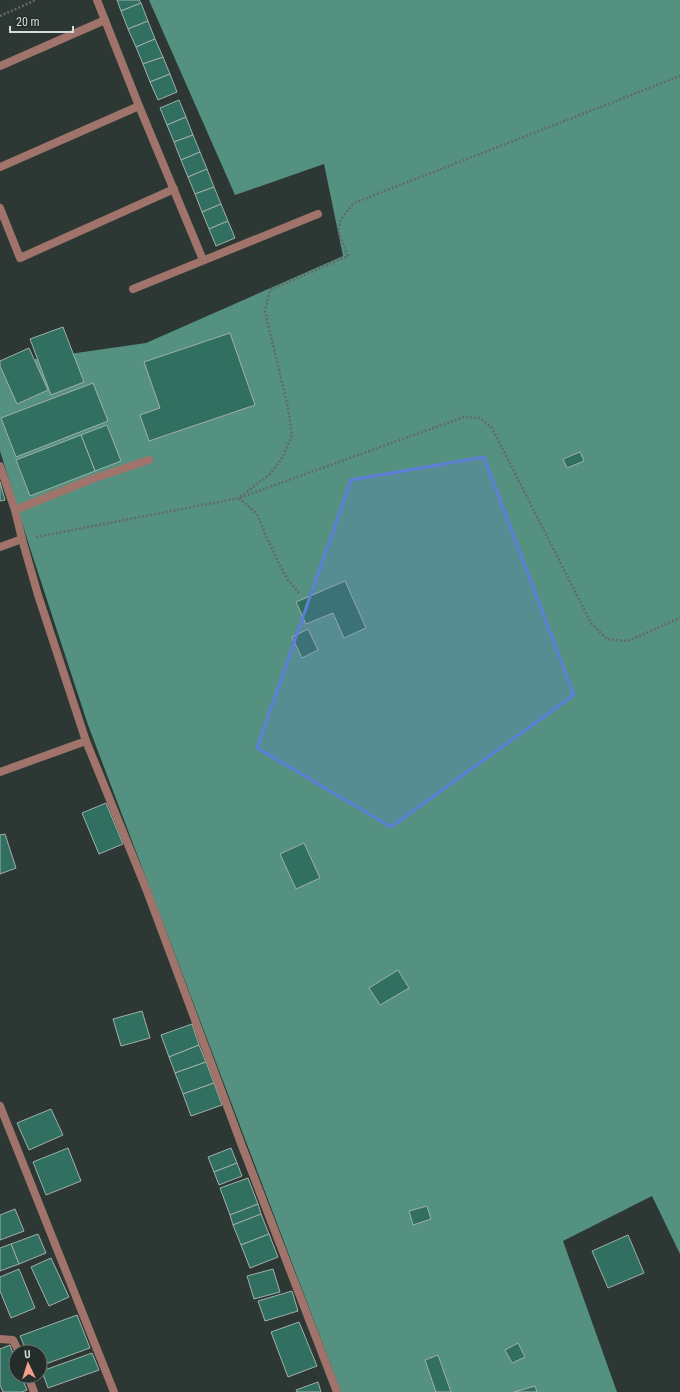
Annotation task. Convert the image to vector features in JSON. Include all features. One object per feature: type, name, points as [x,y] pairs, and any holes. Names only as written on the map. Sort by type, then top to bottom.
[{"type":"street","points":[[97,0],[203,260]]},
{"type":"street","points":[[0,66],[105,20]]},
{"type":"street","points":[[0,167],[139,106]]},
{"type":"street","points":[[0,208],[20,258],[174,189]]},
{"type":"street","points":[[133,289],[318,214]]},
{"type":"street","points":[[15,510],[92,479],[149,460]]},
{"type":"street","points":[[0,466],[15,510],[38,595],[86,741],[147,891],[242,1146],[337,1392]]},
{"type":"street","points":[[0,547],[22,539]]},
{"type":"street","points":[[0,772],[86,741]]},
{"type":"street","points":[[0,1106],[114,1392]]},
{"type":"street","points":[[0,1339],[13,1340],[15,1344]]},
{"type":"path","points":[[0,16],[36,0]]},
{"type":"path","points":[[239,498],[271,473],[283,457],[292,435],[288,408],[265,311],[270,290],[348,256],[340,236],[338,226],[341,217],[354,203],[680,76]]},
{"type":"path","points":[[22,539],[239,498],[464,417],[480,418],[492,428],[591,623],[607,639],[628,641],[680,618]]},
{"type":"path","points":[[239,498],[257,514],[279,564],[288,580],[299,592]]},
{"type":"highlighted area","points":[[484,457],[574,695],[391,827],[257,748],[351,480]]},
{"type":"shaded area","points":[[149,0],[680,0],[680,1254],[652,1196],[563,1241],[617,1392],[341,1392],[88,725],[0,451],[0,364],[146,343],[343,256],[324,164],[235,195]]},
{"type":"building","points":[[117,0],[139,0],[141,3],[121,11]]},
{"type":"building","points":[[141,3],[148,21],[128,29],[121,11]]},
{"type":"building","points":[[148,21],[155,39],[136,47],[128,29]]},
{"type":"building","points":[[155,39],[163,57],[143,64],[136,47]]},
{"type":"building","points":[[163,57],[170,74],[150,82],[143,64]]},
{"type":"building","points":[[170,74],[177,92],[158,100],[150,82]]},
{"type":"building","points":[[179,100],[186,117],[167,125],[160,108]]},
{"type":"building","points":[[186,117],[193,135],[174,142],[167,125]]},
{"type":"building","points":[[193,135],[200,152],[181,160],[174,142]]},
{"type":"building","points":[[200,152],[207,169],[188,177],[181,160]]},
{"type":"building","points":[[207,169],[214,187],[195,194],[188,177]]},
{"type":"building","points":[[214,187],[221,204],[202,212],[195,194]]},
{"type":"building","points":[[221,204],[228,221],[209,229],[202,212]]},
{"type":"building","points":[[228,221],[235,238],[216,246],[209,229]]},
{"type":"building","points":[[63,327],[84,382],[51,395],[30,339]]},
{"type":"building","points":[[230,333],[255,405],[149,441],[140,415],[160,408],[144,362]]},
{"type":"building","points":[[29,348],[48,390],[17,404],[0,366],[0,361]]},
{"type":"building","points":[[93,383],[108,421],[16,457],[1,418]]},
{"type":"building","points":[[107,425],[121,461],[95,471],[81,435]]},
{"type":"building","points":[[81,435],[95,471],[30,496],[16,460]]},
{"type":"building","points":[[580,452],[584,461],[567,468],[563,459]]},
{"type":"building","points":[[0,482],[5,500],[0,501]]},
{"type":"building","points":[[345,581],[366,628],[344,638],[333,613],[306,624],[296,602]]},
{"type":"building","points":[[308,629],[318,650],[302,658],[292,637]]},
{"type":"building","points":[[106,803],[123,844],[99,854],[82,813]]},
{"type":"building","points":[[5,834],[16,868],[0,874],[0,835]]},
{"type":"building","points":[[304,843],[320,878],[296,889],[280,854]]},
{"type":"building","points":[[398,970],[409,988],[380,1005],[369,988]]},
{"type":"building","points":[[142,1011],[150,1038],[121,1046],[113,1019]]},
{"type":"building","points":[[192,1024],[199,1045],[169,1057],[161,1035]]},
{"type":"building","points":[[199,1045],[206,1062],[175,1073],[169,1057]]},
{"type":"building","points":[[206,1062],[214,1083],[183,1094],[175,1073]]},
{"type":"building","points":[[214,1083],[222,1105],[191,1116],[183,1094]]},
{"type":"building","points":[[51,1109],[63,1135],[29,1150],[17,1123]]},
{"type":"building","points":[[68,1148],[81,1181],[46,1195],[33,1162]]},
{"type":"building","points":[[231,1148],[237,1163],[214,1172],[208,1157]]},
{"type":"building","points":[[237,1163],[242,1176],[219,1185],[214,1172]]},
{"type":"building","points":[[248,1178],[258,1204],[230,1215],[220,1188]]},
{"type":"building","points":[[258,1204],[261,1214],[233,1225],[230,1215]]},
{"type":"building","points":[[427,1206],[431,1219],[413,1225],[409,1211]]},
{"type":"building","points":[[15,1209],[24,1231],[0,1240],[0,1215]]},
{"type":"building","points":[[261,1214],[269,1234],[241,1245],[233,1225]]},
{"type":"building","points":[[38,1234],[46,1253],[19,1264],[11,1244]]},
{"type":"building","points":[[269,1234],[278,1257],[250,1268],[241,1245]]},
{"type":"building","points":[[628,1235],[644,1273],[608,1288],[592,1251]]},
{"type":"building","points":[[11,1244],[19,1264],[0,1271],[0,1248]]},
{"type":"building","points":[[51,1258],[69,1297],[49,1306],[31,1267]]},
{"type":"building","points":[[19,1269],[35,1308],[11,1318],[0,1291],[0,1277]]},
{"type":"building","points":[[273,1269],[280,1292],[254,1299],[247,1276]]},
{"type":"building","points":[[292,1291],[298,1311],[265,1321],[258,1301]]},
{"type":"building","points":[[77,1315],[90,1348],[48,1363],[48,1344],[24,1344],[20,1336]]},
{"type":"building","points":[[299,1322],[317,1366],[288,1377],[271,1332]]},
{"type":"building","points":[[518,1343],[525,1357],[512,1363],[505,1350]]},
{"type":"building","points":[[8,1346],[8,1384],[24,1384],[27,1390],[22,1392],[3,1392],[0,1385],[0,1349]]},
{"type":"building","points":[[92,1353],[99,1370],[48,1388],[47,1384],[48,1384],[48,1369]]},
{"type":"building","points":[[438,1355],[451,1392],[436,1392],[425,1360]]},
{"type":"building","points":[[318,1382],[321,1392],[297,1392],[296,1390]]},
{"type":"building","points":[[535,1386],[537,1392],[514,1392]]}]
